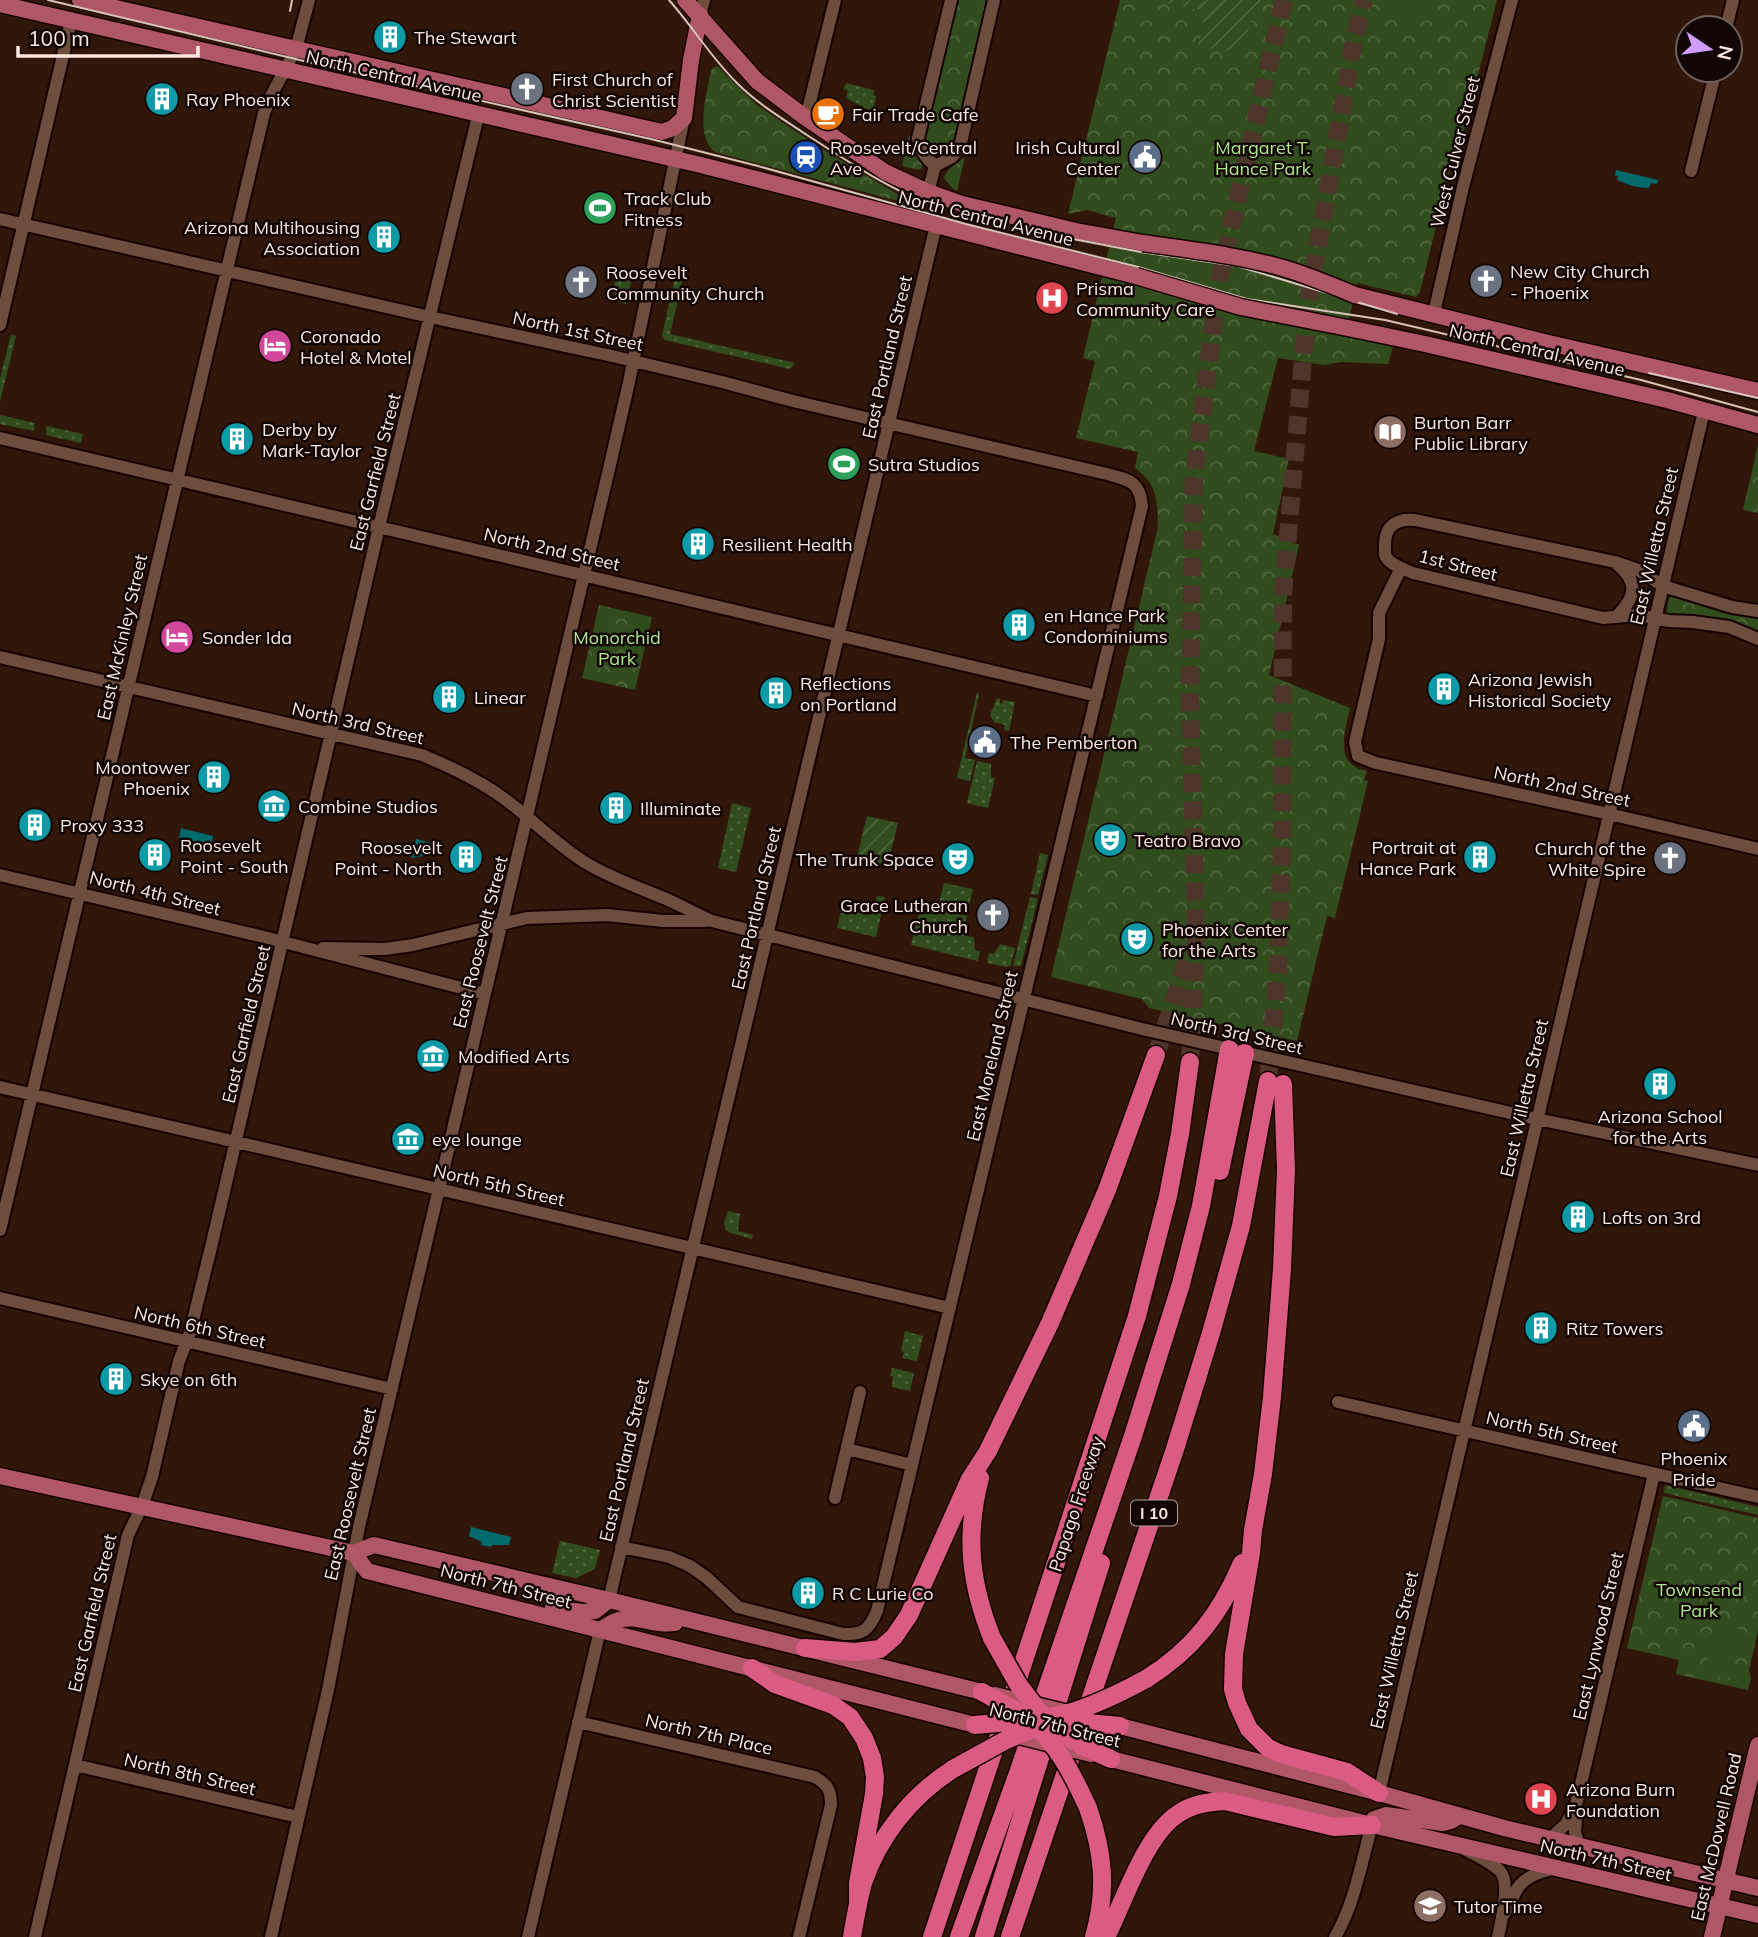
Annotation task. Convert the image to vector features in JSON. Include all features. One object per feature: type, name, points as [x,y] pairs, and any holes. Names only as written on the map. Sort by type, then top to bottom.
[{"type":"highway","points":[[959,1937],[1133,1436],[1181,1284],[1237,1051]]},
{"type":"highway","points":[[985,1937],[1190,1288],[1212,1205],[1237,1051]]},
{"type":"highway","points":[[805,1648],[842,1651],[880,1649],[894,1637],[913,1607],[970,1479],[988,1451],[1050,1324],[1107,1190],[1156,1055]]},
{"type":"highway","name":"Papago Freeway","points":[[932,1937],[1137,1316],[1168,1196],[1190,1062]]},
{"type":"highway","name":"I 10","points":[[1010,1937],[1212,1333],[1275,1083],[1286,1170],[1282,1269],[1263,1474],[1253,1530]]},
{"type":"highway","points":[[988,1451],[972,1510],[971,1550],[976,1593],[992,1638],[1073,1777],[1088,1808],[1100,1848],[1103,1882],[1094,1937]]},
{"type":"highway","points":[[975,1725],[1068,1713],[1099,1702],[1146,1679],[1195,1641],[1218,1611],[1235,1581],[1253,1530]]},
{"type":"highway","points":[[1253,1530],[1233,1674],[1233,1689],[1249,1729],[1268,1748],[1280,1754],[1347,1772],[1379,1793]]},
{"type":"highway","points":[[752,1668],[775,1684],[834,1704],[850,1717],[864,1738],[872,1758],[875,1785],[858,1883],[858,1906]]},
{"type":"highway","points":[[982,1692],[1038,1718],[1072,1740],[1111,1759]]},
{"type":"highway","points":[[852,1937],[863,1885],[871,1862],[893,1825],[924,1791],[953,1769],[1017,1735],[1038,1718],[1120,1726]]},
{"type":"highway","points":[[1106,1937],[1153,1841],[1165,1825],[1188,1808],[1208,1802],[1225,1801],[1334,1828],[1372,1825]]},
{"type":"main road","name":"North Central Avenue","points":[[80,0],[291,59],[478,116],[676,160],[936,225],[1136,276],[1241,307],[1425,344],[1667,400],[1758,425]]},
{"type":"main road","name":"North Central Avenue","points":[[0,4],[71,21],[291,59],[388,70],[653,131],[662,132],[673,128],[684,118]]},
{"type":"main road","name":"North Central Avenue","points":[[690,4],[757,81],[885,172],[928,192],[962,204],[1056,226],[1241,258],[1310,277],[1354,295],[1758,391]]},
{"type":"main road","points":[[684,118],[691,60],[690,4]]},
{"type":"main road","points":[[388,70],[423,82],[464,103],[504,114],[519,124]]},
{"type":"main road","name":"North 7th Street","points":[[0,1476],[354,1553],[374,1545],[982,1692]]},
{"type":"main road","name":"North 7th Street","points":[[354,1553],[367,1571],[1372,1825],[1758,1915]]},
{"type":"main road","points":[[526,1610],[544,1607],[595,1611],[609,1600]]},
{"type":"main road","points":[[600,1630],[615,1621],[628,1618],[666,1625],[688,1620]]},
{"type":"main road","name":"North 7th Street","points":[[1068,1713],[1458,1816],[1758,1888]]},
{"type":"main road","name":"East McDowell Road","points":[[1712,1937],[1758,1745]]},
{"type":"main road","points":[[1372,1825],[1374,1819],[1386,1815],[1443,1823],[1458,1816]]},
{"type":"street","name":"East McKinley Street","points":[[0,1230],[264,113],[291,59],[309,0]]},
{"type":"street","points":[[806,118],[835,0]]},
{"type":"street","points":[[935,166],[920,148],[918,138],[951,0]]},
{"type":"street","points":[[928,192],[935,166],[952,157],[960,147],[994,0]]},
{"type":"street","name":"West Culver Street","points":[[1434,313],[1463,187],[1512,0]]},
{"type":"street","points":[[0,325],[71,21]]},
{"type":"street","points":[[1691,171],[1713,84]]},
{"type":"street","name":"East Garfield Street","points":[[35,1937],[128,1535],[152,1477],[179,1362],[192,1325],[478,116]]},
{"type":"street","name":"East Roosevelt Street","points":[[271,1937],[328,1690],[359,1527],[634,361],[684,118]]},
{"type":"street","name":"North 1st Street","points":[[0,219],[634,361],[1127,479],[1141,494]]},
{"type":"street","name":"East Portland Street","points":[[609,1600],[936,225]]},
{"type":"street","name":"East Willetta Street","points":[[1379,1793],[1704,411]]},
{"type":"street","name":"North 2nd Street","points":[[0,438],[1097,696]]},
{"type":"street","name":"East Moreland Street","points":[[621,1547],[669,1557],[690,1566],[707,1578],[731,1602],[746,1610],[843,1634],[861,1632],[871,1625],[877,1611],[1097,696],[1142,506],[1141,494]]},
{"type":"street","name":"1st Street","points":[[1655,619],[1639,615],[1603,618],[1413,573],[1391,562],[1385,555],[1385,538],[1394,523],[1408,519],[1615,562],[1638,570],[1663,586]]},
{"type":"street","points":[[1615,562],[1632,580],[1631,599],[1617,616]]},
{"type":"street","name":"North 2nd Street","points":[[1401,568],[1379,613],[1379,639],[1355,743],[1358,756],[1376,763],[1758,849]]},
{"type":"street","points":[[1663,586],[1732,607],[1758,611]]},
{"type":"street","points":[[1655,619],[1729,627],[1758,639]]},
{"type":"street","name":"North 3rd Street","points":[[0,657],[331,735],[354,738],[440,762],[488,787],[585,862],[637,889],[664,898],[712,921],[1237,1051],[1537,1119],[1758,1165]]},
{"type":"street","name":"North 4th Street","points":[[0,875],[283,942],[485,994]]},
{"type":"street","name":"North 3rd Street","points":[[502,924],[527,918],[562,915],[712,921]]},
{"type":"street","name":"North 4th Street","points":[[301,947],[396,948],[502,924]]},
{"type":"street","name":"North 5th Street","points":[[0,1087],[950,1308]]},
{"type":"street","name":"North 6th Street","points":[[0,1298],[392,1389]]},
{"type":"street","points":[[835,1499],[860,1392]]},
{"type":"street","name":"North 5th Street","points":[[1338,1402],[1758,1497]]},
{"type":"street","points":[[846,1449],[912,1465]]},
{"type":"street","name":"East Lynwood Street","points":[[1550,1839],[1566,1824],[1576,1805],[1654,1474]]},
{"type":"street","points":[[528,1937],[600,1630]]},
{"type":"street","name":"North 7th Place","points":[[578,1722],[815,1777],[829,1787],[831,1805],[799,1937]]},
{"type":"street","name":"North 8th Street","points":[[75,1765],[298,1817]]},
{"type":"street","name":"East Lynwood Street","points":[[1576,1805],[1575,1832],[1579,1846]]},
{"type":"street","points":[[1335,1937],[1353,1898],[1372,1825]]},
{"type":"street","points":[[1458,1845],[1502,1874],[1506,1886],[1498,1937]]},
{"type":"street","points":[[1502,1917],[1516,1891],[1525,1881],[1537,1873],[1555,1868]]},
{"type":"green space","points":[[955,0],[989,0],[955,146],[943,158],[932,155],[922,141]]},
{"type":"green space","name":"Margaret T. Hance Park","points":[[1120,0],[1497,0],[1463,134],[1456,144],[1420,292],[1416,297],[1357,283],[1345,336],[1393,347],[1388,364],[1341,362],[1324,365],[1278,358],[1254,451],[1289,459],[1273,534],[1299,545],[1269,675],[1350,708],[1344,736],[1345,754],[1356,768],[1367,771],[1364,780],[1368,781],[1335,918],[1327,916],[1297,1041],[1149,1008],[1142,999],[1051,977],[1158,527],[1155,494],[1143,474],[1135,468],[1138,452],[1076,438],[1095,361],[1083,358],[1116,218],[1087,210],[1068,214]]},
{"type":"green space","points":[[1154,0],[1268,0],[1251,22],[1237,49],[1226,51],[1198,47],[1205,11]]},
{"type":"green space","points":[[1387,0],[1434,0],[1429,18],[1385,8]]},
{"type":"green space","points":[[717,66],[757,105],[822,149],[909,201],[909,204],[715,152],[705,136],[703,125],[711,70]]},
{"type":"green space","points":[[846,83],[874,90],[873,95],[876,96],[873,112],[846,98]]},
{"type":"green space","points":[[909,136],[913,137],[921,160],[922,168],[919,170],[902,166]]},
{"type":"green space","points":[[965,157],[957,191],[944,178],[950,169]]},
{"type":"green space","points":[[677,269],[685,269],[670,334],[795,363],[790,369],[665,340],[662,335]]},
{"type":"green space","points":[[626,270],[630,270],[628,281],[631,282],[626,304],[614,301],[618,298],[612,290],[617,276],[624,278]]},
{"type":"green space","points":[[12,335],[16,336],[0,402],[0,379]]},
{"type":"green space","points":[[0,415],[35,423],[34,431],[0,424]]},
{"type":"green space","points":[[46,426],[83,434],[81,443],[46,435]]},
{"type":"green space","points":[[1758,445],[1758,513],[1743,510]]},
{"type":"green space","points":[[1673,593],[1758,613],[1758,635],[1670,614],[1667,612],[1668,604]]},
{"type":"green space","name":"Monorchid Park","points":[[599,605],[652,617],[635,690],[582,678]]},
{"type":"green space","points":[[977,693],[979,694],[965,758],[975,760],[970,781],[957,778]]},
{"type":"green space","points":[[997,698],[1002,704],[1003,700],[1015,702],[1009,731],[1004,730],[1005,725],[994,722],[990,715]]},
{"type":"green space","points":[[977,761],[991,764],[991,777],[995,778],[988,808],[967,803]]},
{"type":"green space","points":[[732,803],[751,808],[736,872],[718,868]]},
{"type":"green space","points":[[867,816],[898,823],[888,863],[885,865],[857,857]]},
{"type":"green space","points":[[1040,853],[1048,855],[1038,895],[1031,894]]},
{"type":"green space","points":[[944,883],[973,889],[967,913],[938,907]]},
{"type":"green space","points":[[877,896],[885,897],[876,937],[837,928],[843,904],[846,905],[845,912],[856,914],[857,911],[860,914],[862,912],[872,915]]},
{"type":"green space","points":[[1030,897],[1038,899],[1021,966],[1013,966]]},
{"type":"green space","points":[[921,905],[967,916],[963,933],[965,936],[974,937],[975,950],[980,951],[978,961],[911,945]]},
{"type":"green space","points":[[1000,944],[1015,948],[1011,965],[1007,967],[987,963],[989,953],[994,954]]},
{"type":"green space","points":[[728,1211],[740,1214],[738,1231],[753,1235],[752,1239],[726,1230],[724,1223]]},
{"type":"green space","points":[[905,1331],[923,1336],[917,1361],[902,1358]]},
{"type":"green space","points":[[892,1368],[914,1373],[910,1391],[892,1387]]},
{"type":"green space","points":[[1665,1485],[1758,1507],[1758,1515],[1664,1493]]},
{"type":"green space","name":"Townsend Park","points":[[1663,1496],[1758,1518],[1758,1630],[1749,1670],[1751,1678],[1748,1690],[1676,1674],[1679,1660],[1627,1648]]},
{"type":"green space","points":[[560,1541],[600,1550],[595,1569],[576,1578],[552,1573]]},
{"type":"green space","points":[[1716,1623],[1742,1630],[1730,1679],[1704,1673]]},
{"type":"water","points":[[1616,170],[1658,180],[1657,184],[1651,183],[1649,188],[1629,185],[1617,180]]},
{"type":"water","points":[[181,828],[213,836],[211,846],[179,839]]},
{"type":"water","points":[[416,839],[439,845],[437,854],[411,858]]},
{"type":"water","points":[[471,1527],[511,1537],[509,1545],[481,1545],[482,1542],[469,1536]]},
{"type":"tunnel","points":[[1190,1062],[1196,935],[1190,696],[1194,477],[1219,280],[1284,0]]},
{"type":"tunnel","points":[[1268,1081],[1278,969],[1282,847],[1283,594],[1308,301],[1354,42],[1364,0]]},
{"type":"tunnel","points":[[1156,1055],[1188,958]]},
{"type":"tram line","points":[[48,0],[651,139],[966,224],[1138,267],[1247,299],[1385,320],[1641,380],[1758,412]]},
{"type":"tram line","points":[[290,11],[292,0]]},
{"type":"tram line","points":[[669,0],[720,64],[754,98],[837,155],[934,206]]},
{"type":"tram line","points":[[1036,232],[1141,252],[1237,266],[1397,314]]},
{"type":"tram line","points":[[1649,373],[1758,398]]},
{"type":"place","name":"The Stewart","points":[[390,37]]},
{"type":"place","name":"First Church of Christ Scientist","points":[[527,89]]},
{"type":"place","name":"Ray Phoenix","points":[[162,99]]},
{"type":"place","name":"Fair Trade Cafe","points":[[828,114]]},
{"type":"place","name":"Roosevelt/Central Ave","points":[[806,157]]},
{"type":"place","name":"Irish Cultural Center","points":[[1145,157]]},
{"type":"place","name":"Track Club Fitness","points":[[600,208]]},
{"type":"place","name":"Arizona Multihousing Association","points":[[384,237]]},
{"type":"place","name":"New City Church - Phoenix","points":[[1486,281]]},
{"type":"place","name":"Roosevelt Community Church","points":[[581,282]]},
{"type":"place","name":"Prisma Community Care","points":[[1052,298]]},
{"type":"place","name":"Coronado Hotel & Motel","points":[[275,346]]},
{"type":"place","name":"Burton Barr Public Library","points":[[1390,432]]},
{"type":"place","name":"Derby by Mark-Taylor","points":[[237,439]]},
{"type":"place","name":"Sutra Studios","points":[[844,464]]},
{"type":"place","name":"Resilient Health","points":[[698,544]]},
{"type":"place","name":"en Hance Park Condominiums","points":[[1019,625]]},
{"type":"place","name":"Sonder Ida","points":[[177,637]]},
{"type":"place","name":"Arizona Jewish Historical Society","points":[[1444,689]]},
{"type":"place","name":"Reflections on Portland","points":[[776,693]]},
{"type":"place","name":"Linear","points":[[449,697]]},
{"type":"place","name":"The Pemberton","points":[[985,742]]},
{"type":"place","name":"Moontower Phoenix","points":[[214,777]]},
{"type":"place","name":"Combine Studios","points":[[274,806]]},
{"type":"place","name":"Illuminate","points":[[616,808]]},
{"type":"place","name":"Proxy 333","points":[[35,825]]},
{"type":"place","name":"Teatro Bravo","points":[[1110,840]]},
{"type":"place","name":"Roosevelt Point - South","points":[[155,855]]},
{"type":"place","name":"Roosevelt Point - North","points":[[466,857]]},
{"type":"place","name":"Portrait at Hance Park","points":[[1480,857]]},
{"type":"place","name":"Church of the White Spire","points":[[1670,858]]},
{"type":"place","name":"The Trunk Space","points":[[958,859]]},
{"type":"place","name":"Grace Lutheran Church","points":[[993,915]]},
{"type":"place","name":"Phoenix Center for the Arts","points":[[1137,939]]},
{"type":"place","name":"Modified Arts","points":[[433,1056]]},
{"type":"place","name":"Arizona School for the Arts","points":[[1660,1084]]},
{"type":"place","name":"eye lounge","points":[[408,1139]]},
{"type":"place","name":"Lofts on 3rd","points":[[1578,1217]]},
{"type":"place","name":"Ritz Towers","points":[[1541,1328]]},
{"type":"place","name":"Skye on 6th","points":[[116,1379]]},
{"type":"place","name":"Phoenix Pride","points":[[1694,1426]]},
{"type":"place","name":"R C Lurie Co","points":[[808,1593]]},
{"type":"place","name":"Arizona Burn Foundation","points":[[1541,1799]]},
{"type":"place","name":"Tutor Time","points":[[1430,1906]]}]
